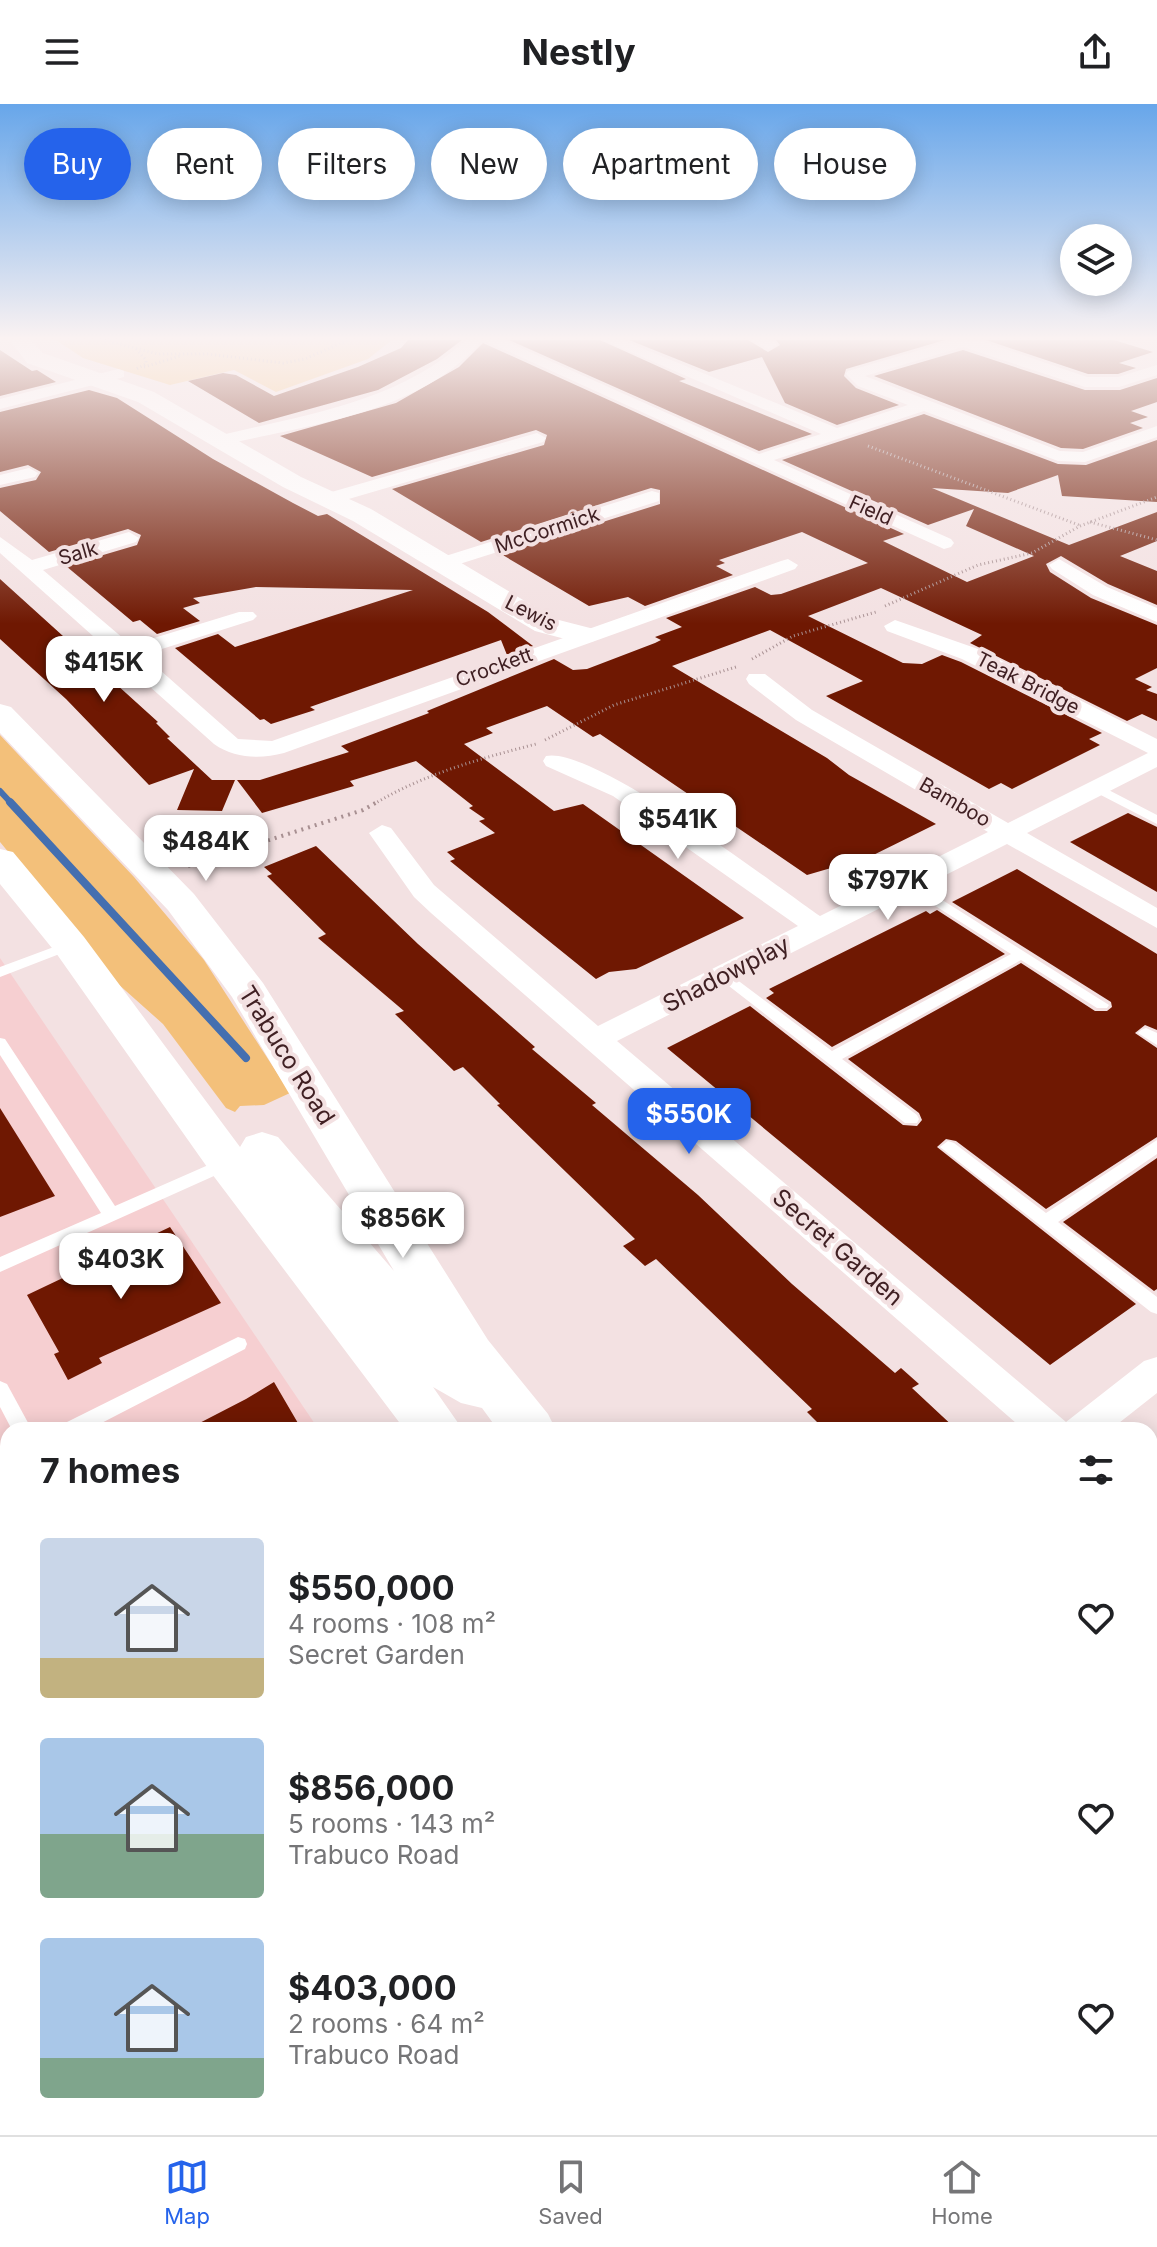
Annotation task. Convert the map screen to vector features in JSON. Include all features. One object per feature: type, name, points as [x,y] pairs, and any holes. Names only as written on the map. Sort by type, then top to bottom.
[{"type":"street","name":"Lewis","points":[[209,435],[362,515],[545,625],[584,635]]},
{"type":"street","points":[[219,441],[240,435]]},
{"type":"street","name":"Lewis","points":[[249,435],[305,469],[353,490],[473,554],[577,618],[584,635]]},
{"type":"street","name":"Field","points":[[702,435],[944,543]]},
{"type":"street","points":[[758,460],[834,435]]},
{"type":"street","points":[[1001,435],[1058,456],[1085,457],[1147,435]]},
{"type":"street","points":[[328,499],[537,438]]},
{"type":"street","points":[[0,480],[29,473]]},
{"type":"street","name":"McCormick","points":[[443,563],[652,497]]},
{"type":"street","name":"Salk","points":[[27,568],[129,538]]},
{"type":"street","points":[[0,543],[127,653],[246,616]]},
{"type":"street","name":"Crockett","points":[[127,653],[208,723],[219,738],[245,752],[276,748],[584,635],[788,565]]},
{"type":"street","points":[[1059,565],[1100,591],[1157,616]]},
{"type":"street","name":"Teak Bridge","points":[[895,626],[970,654],[1157,748]]},
{"type":"street","name":"Bamboo","points":[[757,679],[804,715],[1157,920]]},
{"type":"street","name":"Trabuco Road","points":[[0,714],[181,902],[249,992],[470,1355],[518,1418]]},
{"type":"street","name":"Shadowplay","points":[[596,1039],[1157,758]]},
{"type":"street","points":[[555,761],[622,791],[819,928]]},
{"type":"street","name":"Secret Garden","points":[[368,820],[424,891],[1042,1422]]},
{"type":"street","points":[[0,860],[245,1156],[449,1371],[518,1418]]},
{"type":"street","points":[[245,1156],[328,1119]]},
{"type":"street","points":[[245,1156],[430,1422]]},
{"type":"street","points":[[1092,1422],[1157,1372]]},
{"type":"lane","points":[[1097,788],[1157,820]]},
{"type":"lane","points":[[909,883],[1102,1005]]},
{"type":"lane","points":[[0,972],[70,945]]},
{"type":"lane","points":[[831,1058],[1022,954]]},
{"type":"lane","points":[[723,976],[911,1119]]},
{"type":"lane","points":[[0,1043],[111,1214]]},
{"type":"lane","points":[[1046,1222],[1157,1146]]},
{"type":"lane","points":[[948,1147],[1157,1307]]},
{"type":"lane","points":[[0,1265],[245,1156]]},
{"type":"lane","points":[[86,1422],[238,1344]]},
{"type":"lane","points":[[0,1389],[18,1422]]},
{"type":"path","points":[[838,435],[1080,526]]},
{"type":"path","points":[[157,876],[368,820],[399,789],[467,762],[534,745],[609,706],[736,667],[793,636],[872,614],[899,597],[978,565],[1034,554],[1080,526],[1157,497]]},
{"type":"path","points":[[1090,522],[1157,540]]},
{"type":"shaded area","points":[[0,735],[134,877],[204,960],[290,1093],[264,1105],[240,1106],[235,1112],[226,1108],[163,1024],[117,983],[0,842]]},
{"type":"shaded area","points":[[0,958],[314,1422],[0,1422]]},
{"type":"building","points":[[0,435],[175,435],[293,503],[318,516],[327,514],[488,612],[533,646],[507,655],[501,640],[310,707],[315,710],[271,724],[260,720],[175,648],[218,634],[235,647],[413,590],[256,587],[193,598],[200,603],[183,608],[200,621],[157,634],[140,620],[133,622],[66,566],[137,545],[141,535],[128,529],[49,552],[0,511],[0,488],[36,480],[41,472],[28,465],[0,472]]},
{"type":"building","points":[[519,435],[372,477],[280,436]]},
{"type":"building","points":[[547,435],[685,435],[904,534],[883,541],[967,582],[1034,556],[966,526],[974,509],[928,525],[782,460],[860,435],[980,435],[1058,464],[1086,465],[1157,440],[1157,502],[1062,496],[1058,475],[1008,493],[932,488],[1069,545],[1157,512],[1157,541],[1120,556],[1157,571],[1157,605],[1108,584],[1061,556],[1046,564],[1050,572],[1091,598],[1157,625],[1157,668],[1135,679],[1152,687],[1146,690],[1157,694],[1157,721],[1142,714],[1127,721],[970,643],[982,635],[881,588],[808,616],[903,663],[922,664],[942,655],[961,662],[1102,733],[1089,739],[1100,745],[1012,789],[1001,783],[989,789],[826,696],[863,681],[770,630],[672,666],[827,758],[849,775],[936,824],[837,873],[831,868],[807,875],[600,734],[593,737],[547,706],[486,728],[493,733],[464,744],[554,811],[583,804],[744,918],[636,969],[609,972],[596,979],[450,861],[455,859],[447,852],[495,833],[479,821],[485,819],[469,808],[473,806],[416,761],[350,781],[354,786],[262,813],[237,780],[260,780],[349,752],[341,746],[429,713],[427,711],[554,659],[573,670],[587,669],[655,643],[661,640],[655,637],[682,627],[666,618],[755,587],[771,595],[781,594],[868,563],[802,532],[719,560],[725,563],[716,566],[733,575],[645,606],[628,597],[589,606],[501,554],[660,504],[660,490],[651,488],[481,542],[392,489],[544,445]]},
{"type":"building","points":[[722,435],[810,435],[759,451]]},
{"type":"building","points":[[1027,435],[1124,435],[1083,449],[1061,448]]},
{"type":"building","points":[[0,579],[158,722],[170,737],[167,738],[212,780],[235,780],[222,811],[177,810],[194,769],[149,785],[66,699],[0,639]]},
{"type":"building","points":[[1128,813],[1157,827],[1157,892],[1070,842]]},
{"type":"building","points":[[316,846],[418,944],[535,1047],[532,1049],[596,1103],[592,1105],[698,1195],[792,1284],[895,1373],[901,1368],[919,1384],[912,1388],[948,1422],[817,1422],[807,1412],[812,1409],[656,1259],[645,1266],[623,1246],[635,1239],[497,1105],[500,1104],[463,1067],[454,1071],[395,1014],[404,1011],[318,938],[326,934],[267,876],[272,874],[264,867]]},
{"type":"building","points":[[1017,869],[1157,954],[1157,1030],[1145,1025],[1135,1033],[1157,1048],[1157,1137],[1046,1209],[956,1141],[946,1139],[937,1147],[1136,1304],[1050,1365],[667,1048],[750,1006],[903,1125],[917,1126],[922,1120],[919,1113],[848,1059],[1021,963],[1095,1011],[1107,1011],[1112,1007],[1111,1002],[952,902]]},
{"type":"building","points":[[937,910],[1005,954],[832,1047],[766,998],[774,993],[769,989],[926,911],[930,914]]},
{"type":"building","points":[[0,1108],[55,1196],[0,1217]]},
{"type":"building","points":[[1157,1158],[1157,1289],[1154,1291],[1063,1222]]},
{"type":"building","points":[[170,1227],[221,1303],[99,1358],[102,1363],[68,1380],[54,1354],[59,1352],[27,1295]]},
{"type":"building","points":[[274,1382],[297,1422],[201,1422]]},
{"type":"waterway","points":[[0,791],[12,804]]},
{"type":"waterway","points":[[10,802],[246,1058]]}]
